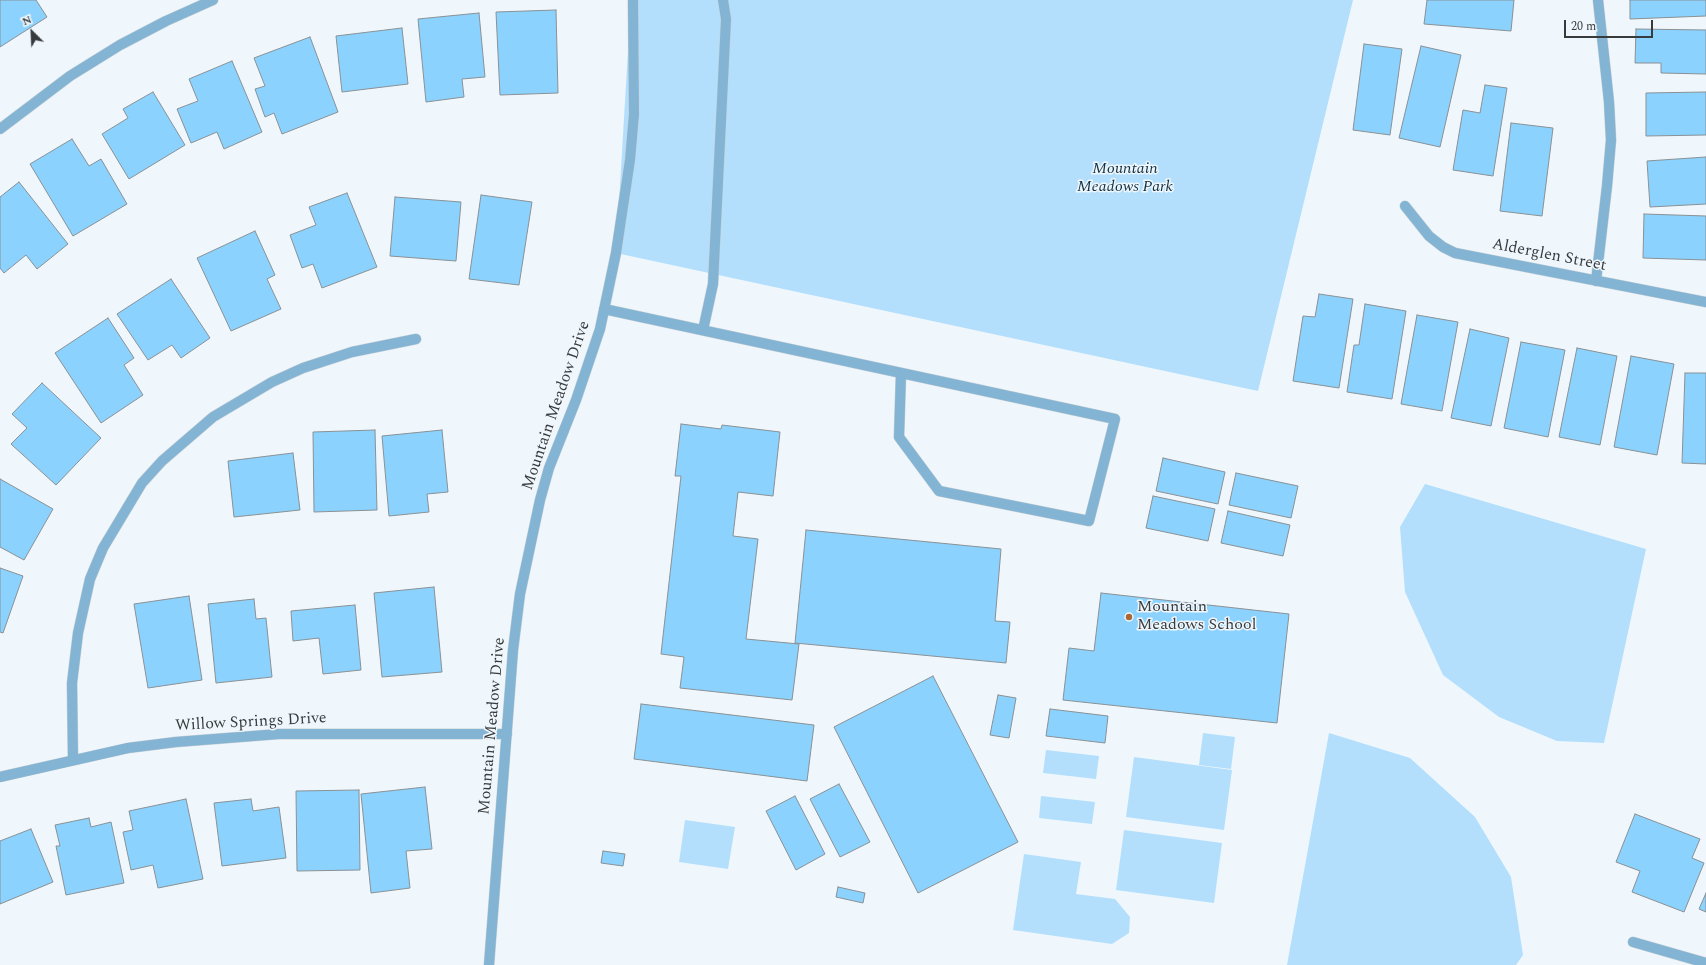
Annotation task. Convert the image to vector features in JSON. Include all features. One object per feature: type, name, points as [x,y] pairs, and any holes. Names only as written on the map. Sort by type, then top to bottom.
[{"type":"street","points":[[0,129],[70,76],[120,45],[166,21],[213,0]]},
{"type":"street","name":"Mountain Meadow Drive","points":[[489,965],[513,650],[520,594],[540,500],[549,468],[576,400],[600,329],[616,254],[630,160],[634,114],[633,0]]},
{"type":"street","points":[[703,330],[713,277],[726,19],[723,0]]},
{"type":"street","points":[[1596,281],[1611,140],[1609,102],[1598,0]]},
{"type":"street","name":"Alderglen Street","points":[[1405,206],[1428,236],[1443,247],[1455,252],[1706,302]]},
{"type":"street","points":[[604,309],[1115,419],[1089,521],[939,491],[899,437],[901,373]]},
{"type":"street","points":[[73,760],[72,684],[78,633],[90,579],[103,548],[142,483],[162,461],[212,417],[272,382],[303,368],[352,352],[416,339]]},
{"type":"street","name":"Willow Springs Drive","points":[[0,777],[128,748],[176,742],[279,734],[507,734]]},
{"type":"street","points":[[1633,942],[1706,963]]},
{"type":"green space","name":"Mountain Meadows Park","points":[[631,0],[1353,0],[1258,391],[616,253]]},
{"type":"green space","points":[[1425,484],[1646,549],[1604,743],[1557,741],[1499,717],[1443,675],[1405,592],[1400,527]]},
{"type":"green space","points":[[1203,733],[1235,737],[1231,769],[1199,765]]},
{"type":"green space","points":[[1329,733],[1410,758],[1475,817],[1511,877],[1523,955],[1516,965],[1287,965]]},
{"type":"green space","points":[[1046,750],[1099,756],[1096,779],[1043,773]]},
{"type":"green space","points":[[1134,757],[1232,770],[1224,830],[1126,817]]},
{"type":"green space","points":[[1041,796],[1095,802],[1092,824],[1039,818]]},
{"type":"green space","points":[[685,820],[735,827],[728,869],[679,862]]},
{"type":"green space","points":[[1124,830],[1222,843],[1214,903],[1116,890]]},
{"type":"green space","points":[[1024,854],[1081,862],[1076,894],[1115,899],[1130,917],[1129,933],[1112,944],[1013,930]]},
{"type":"building","points":[[0,0],[36,0],[47,17],[0,47]]},
{"type":"building","points":[[1427,0],[1514,0],[1511,31],[1424,24]]},
{"type":"building","points":[[1630,0],[1706,0],[1706,16],[1630,19]]},
{"type":"building","points":[[556,10],[558,93],[500,95],[496,12]]},
{"type":"building","points":[[479,13],[485,77],[462,79],[464,97],[426,102],[418,19]]},
{"type":"building","points":[[402,28],[408,84],[342,92],[336,36]]},
{"type":"building","points":[[1636,29],[1706,30],[1706,74],[1661,73],[1661,63],[1635,63]]},
{"type":"building","points":[[310,37],[338,112],[282,134],[274,113],[265,117],[255,89],[265,86],[254,58]]},
{"type":"building","points":[[1364,44],[1402,49],[1390,135],[1353,130]]},
{"type":"building","points":[[1421,46],[1461,55],[1440,147],[1399,138]]},
{"type":"building","points":[[232,61],[262,132],[224,149],[217,132],[191,143],[177,109],[198,101],[189,79]]},
{"type":"building","points":[[1485,85],[1507,88],[1493,176],[1453,170],[1463,110],[1480,113]]},
{"type":"building","points":[[153,92],[185,145],[129,179],[102,134],[128,118],[123,109]]},
{"type":"building","points":[[1706,92],[1706,135],[1646,136],[1646,93]]},
{"type":"building","points":[[1511,123],[1553,128],[1542,216],[1500,211]]},
{"type":"building","points":[[72,139],[89,166],[101,159],[127,204],[73,236],[30,164]]},
{"type":"building","points":[[1706,157],[1706,204],[1650,207],[1647,161]]},
{"type":"building","points":[[19,182],[68,244],[37,269],[26,255],[4,273],[0,268],[0,197]]},
{"type":"building","points":[[347,193],[377,267],[322,288],[313,264],[302,268],[290,235],[316,225],[309,207]]},
{"type":"building","points":[[481,195],[532,202],[519,285],[469,279]]},
{"type":"building","points":[[395,197],[461,202],[456,261],[390,256]]},
{"type":"building","points":[[1644,214],[1706,216],[1706,260],[1643,258]]},
{"type":"building","points":[[255,231],[275,275],[267,279],[281,309],[231,331],[197,258]]},
{"type":"building","points":[[171,279],[210,338],[181,358],[172,345],[148,360],[117,314]]},
{"type":"building","points":[[1319,294],[1353,299],[1339,388],[1293,381],[1303,316],[1315,317]]},
{"type":"building","points":[[1365,304],[1406,311],[1392,399],[1347,392],[1354,345],[1359,345]]},
{"type":"building","points":[[1417,315],[1458,322],[1442,411],[1401,404]]},
{"type":"building","points":[[108,318],[134,358],[124,365],[143,395],[101,423],[55,353]]},
{"type":"building","points":[[1470,329],[1509,338],[1491,426],[1451,418]]},
{"type":"building","points":[[1521,342],[1565,350],[1548,437],[1504,428]]},
{"type":"building","points":[[1577,348],[1617,356],[1600,445],[1559,437]]},
{"type":"building","points":[[1631,356],[1674,364],[1657,455],[1614,447]]},
{"type":"building","points":[[1685,373],[1706,373],[1706,464],[1682,463]]},
{"type":"building","points":[[42,383],[101,438],[56,485],[11,444],[27,428],[12,414]]},
{"type":"building","points":[[681,424],[721,429],[722,425],[780,432],[773,496],[738,492],[733,536],[758,539],[746,639],[799,644],[792,700],[680,688],[684,657],[661,654],[681,476],[675,476]]},
{"type":"building","points":[[375,430],[377,510],[314,512],[313,432]]},
{"type":"building","points":[[442,430],[448,492],[427,494],[429,512],[389,516],[382,436]]},
{"type":"building","points":[[293,453],[300,510],[234,517],[228,461]]},
{"type":"building","points":[[1163,458],[1225,472],[1218,504],[1156,491]]},
{"type":"building","points":[[1236,473],[1298,486],[1291,518],[1229,505]]},
{"type":"building","points":[[0,479],[53,509],[24,560],[0,547]]},
{"type":"building","points":[[1153,496],[1215,509],[1208,541],[1146,528]]},
{"type":"building","points":[[1228,511],[1290,525],[1283,556],[1221,543]]},
{"type":"building","points":[[806,530],[1001,549],[995,621],[1010,622],[1006,663],[795,643]]},
{"type":"building","points":[[0,568],[23,576],[3,633],[0,632]]},
{"type":"building","points":[[434,587],[442,672],[382,677],[374,593]]},
{"type":"building","points":[[1101,593],[1289,614],[1277,723],[1063,700],[1069,648],[1094,651]]},
{"type":"building","points":[[189,596],[202,680],[148,688],[134,604]]},
{"type":"building","points":[[254,599],[256,619],[266,618],[272,677],[216,683],[208,604]]},
{"type":"building","points":[[355,605],[361,670],[323,674],[319,638],[293,641],[291,611]]},
{"type":"building","points":[[933,676],[1018,842],[918,893],[834,727]]},
{"type":"building","points":[[998,695],[1016,698],[1009,738],[990,735]]},
{"type":"building","points":[[641,704],[814,725],[807,781],[634,759]]},
{"type":"building","points":[[1050,709],[1108,716],[1105,743],[1046,736]]},
{"type":"building","points":[[839,784],[870,842],[840,857],[810,799]]},
{"type":"building","points":[[425,787],[432,849],[406,851],[410,888],[371,893],[361,794]]},
{"type":"building","points":[[359,790],[360,870],[297,871],[296,791]]},
{"type":"building","points":[[795,796],[825,854],[796,870],[766,811]]},
{"type":"building","points":[[186,799],[203,879],[158,888],[153,865],[131,870],[123,832],[133,830],[129,811]]},
{"type":"building","points":[[251,799],[253,811],[279,807],[286,858],[222,866],[214,803]]},
{"type":"building","points":[[1635,814],[1700,839],[1692,858],[1704,863],[1684,912],[1632,892],[1640,871],[1616,862]]},
{"type":"building","points":[[89,818],[91,827],[111,822],[124,883],[66,895],[56,846],[60,846],[55,825]]},
{"type":"building","points":[[31,829],[53,882],[0,904],[0,841]]},
{"type":"building","points":[[603,851],[625,854],[623,866],[601,863]]},
{"type":"building","points":[[838,887],[865,893],[863,903],[836,897]]},
{"type":"building","points":[[1706,893],[1706,912],[1699,909]]},
{"type":"place","name":"Mountain Meadows School","points":[[1129,617]]}]
